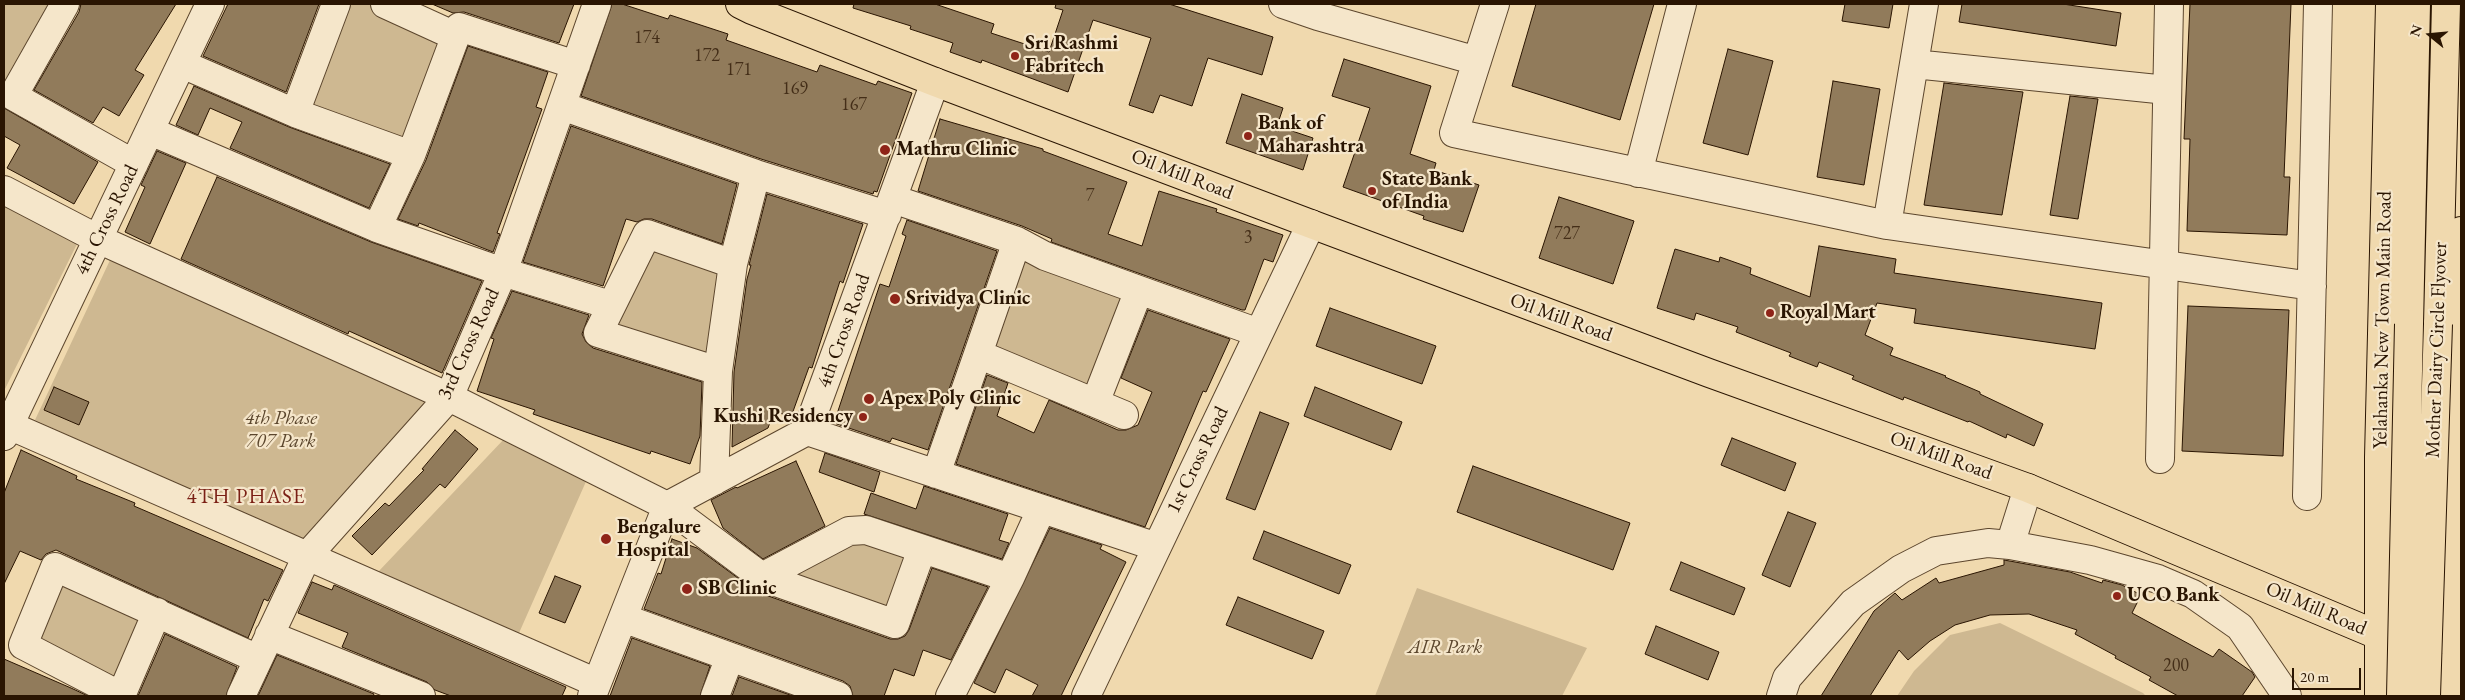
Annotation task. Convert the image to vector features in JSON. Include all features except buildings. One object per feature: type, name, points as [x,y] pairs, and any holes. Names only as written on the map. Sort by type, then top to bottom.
[{"type":"main road","name":"Yelahanka New Town Main Road","points":[[2379,696],[2379,457],[2390,4]]},
{"type":"main road","name":"Mother Dairy Circle Flyover","points":[[2401,696],[2416,4]]},
{"type":"main road","name":"Mother Dairy Circle Flyover","points":[[2426,696],[2446,4]]},
{"type":"main road","name":"Oil Mill Road","points":[[749,6],[935,82],[1311,224],[1709,373],[2028,488],[2380,636],[2454,640]]},
{"type":"main road","points":[[2454,696],[2453,517],[2459,454],[2461,232]]},
{"type":"main road","points":[[2379,457],[2459,454]]},
{"type":"street","points":[[65,4],[8,93],[134,164]]},
{"type":"street","name":"4th Cross Road","points":[[5,428],[210,4]]},
{"type":"street","points":[[295,113],[336,4]]},
{"type":"street","points":[[385,4],[455,36]]},
{"type":"street","name":"3rd Cross Road","points":[[241,696],[307,556],[449,397],[503,272],[597,4]]},
{"type":"street","points":[[724,4],[749,6]]},
{"type":"street","points":[[1283,4],[1320,10],[1476,61]]},
{"type":"street","points":[[1495,4],[1454,133],[1888,225],[2312,286]]},
{"type":"street","points":[[1638,173],[1682,4]]},
{"type":"street","points":[[1888,225],[1924,4]]},
{"type":"street","points":[[2160,459],[2169,4]]},
{"type":"street","points":[[2307,496],[2318,4]]},
{"type":"street","points":[[377,228],[411,155],[459,27],[576,65]]},
{"type":"street","points":[[182,64],[295,113],[411,155]]},
{"type":"street","points":[[1914,64],[2167,90]]},
{"type":"street","name":"4th Cross Road","points":[[807,431],[935,82]]},
{"type":"street","points":[[562,106],[756,174],[1017,240],[1046,256],[1259,333]]},
{"type":"street","points":[[150,131],[377,228],[503,272],[610,305]]},
{"type":"street","points":[[714,481],[718,371],[733,264],[756,174]]},
{"type":"street","points":[[4,190],[98,239],[449,397],[667,506],[762,577],[895,624],[922,549]]},
{"type":"street","name":"1st Cross Road","points":[[1086,696],[1311,224]]},
{"type":"street","points":[[718,371],[598,333],[610,305],[647,234],[733,264]]},
{"type":"street","points":[[936,474],[1017,240]]},
{"type":"street","points":[[1095,403],[1139,290]]},
{"type":"street","points":[[978,354],[1124,415]]},
{"type":"street","points":[[5,428],[307,556],[594,690],[667,506],[807,431],[1157,548]]},
{"type":"street","points":[[2010,545],[2028,488]]},
{"type":"street","points":[[950,696],[1010,578],[1041,510]]},
{"type":"street","points":[[762,577],[849,531],[866,530],[1010,578]]},
{"type":"street","points":[[1781,696],[1787,678],[1853,603],[1901,569],[1936,551],[1988,543],[2010,545],[2090,560],[2158,579],[2193,594],[2240,627],[2287,696]]},
{"type":"street","points":[[157,612],[121,696],[23,645],[55,567],[157,612],[386,690],[421,696]]},
{"type":"street","points":[[623,618],[838,696]]},
{"type":"street","points":[[715,696],[730,657]]},
{"type":"green space","points":[[4,4],[57,4],[11,86],[4,82]]},
{"type":"green space","points":[[346,4],[375,4],[449,37],[410,145],[304,107]]},
{"type":"green space","points":[[4,198],[79,240],[4,391]]},
{"type":"green space","points":[[649,244],[724,268],[707,360],[608,326]]},
{"type":"green space","points":[[1017,250],[1134,292],[1093,398],[983,352]]},
{"type":"green space","name":"4th Phase 707 Park","points":[[111,258],[435,398],[306,543],[35,420]]},
{"type":"green space","points":[[505,438],[588,477],[519,633],[378,572]]},
{"type":"green space","points":[[850,537],[913,552],[890,616],[779,577]]},
{"type":"green space","points":[[60,576],[147,616],[117,684],[32,643]]},
{"type":"green space","name":"AIR Park","points":[[1417,588],[1587,648],[1562,696],[1375,696]]},
{"type":"green space","points":[[2000,623],[2146,696],[1897,696],[1914,671],[1950,635]]},
{"type":"place","name":"Sri Rashmi Fabritech","points":[[1015,56]]},
{"type":"place","name":"Bank of Maharashtra","points":[[1248,136]]},
{"type":"place","name":"Mathru Clinic","points":[[885,150]]},
{"type":"place","name":"State Bank of India","points":[[1372,191]]},
{"type":"place","name":"Srividya Clinic","points":[[895,299]]},
{"type":"place","name":"Royal Mart","points":[[1770,313]]},
{"type":"place","name":"Apex Poly Clinic","points":[[869,399]]},
{"type":"place","name":"Kushi Residency","points":[[863,417]]},
{"type":"place","name":"Bengalure Hospital","points":[[606,539]]},
{"type":"place","name":"SB Clinic","points":[[687,589]]},
{"type":"place","name":"UCO Bank","points":[[2117,596]]},
{"type":"district","name":"4TH PHASE","points":[[246,497]]}]
